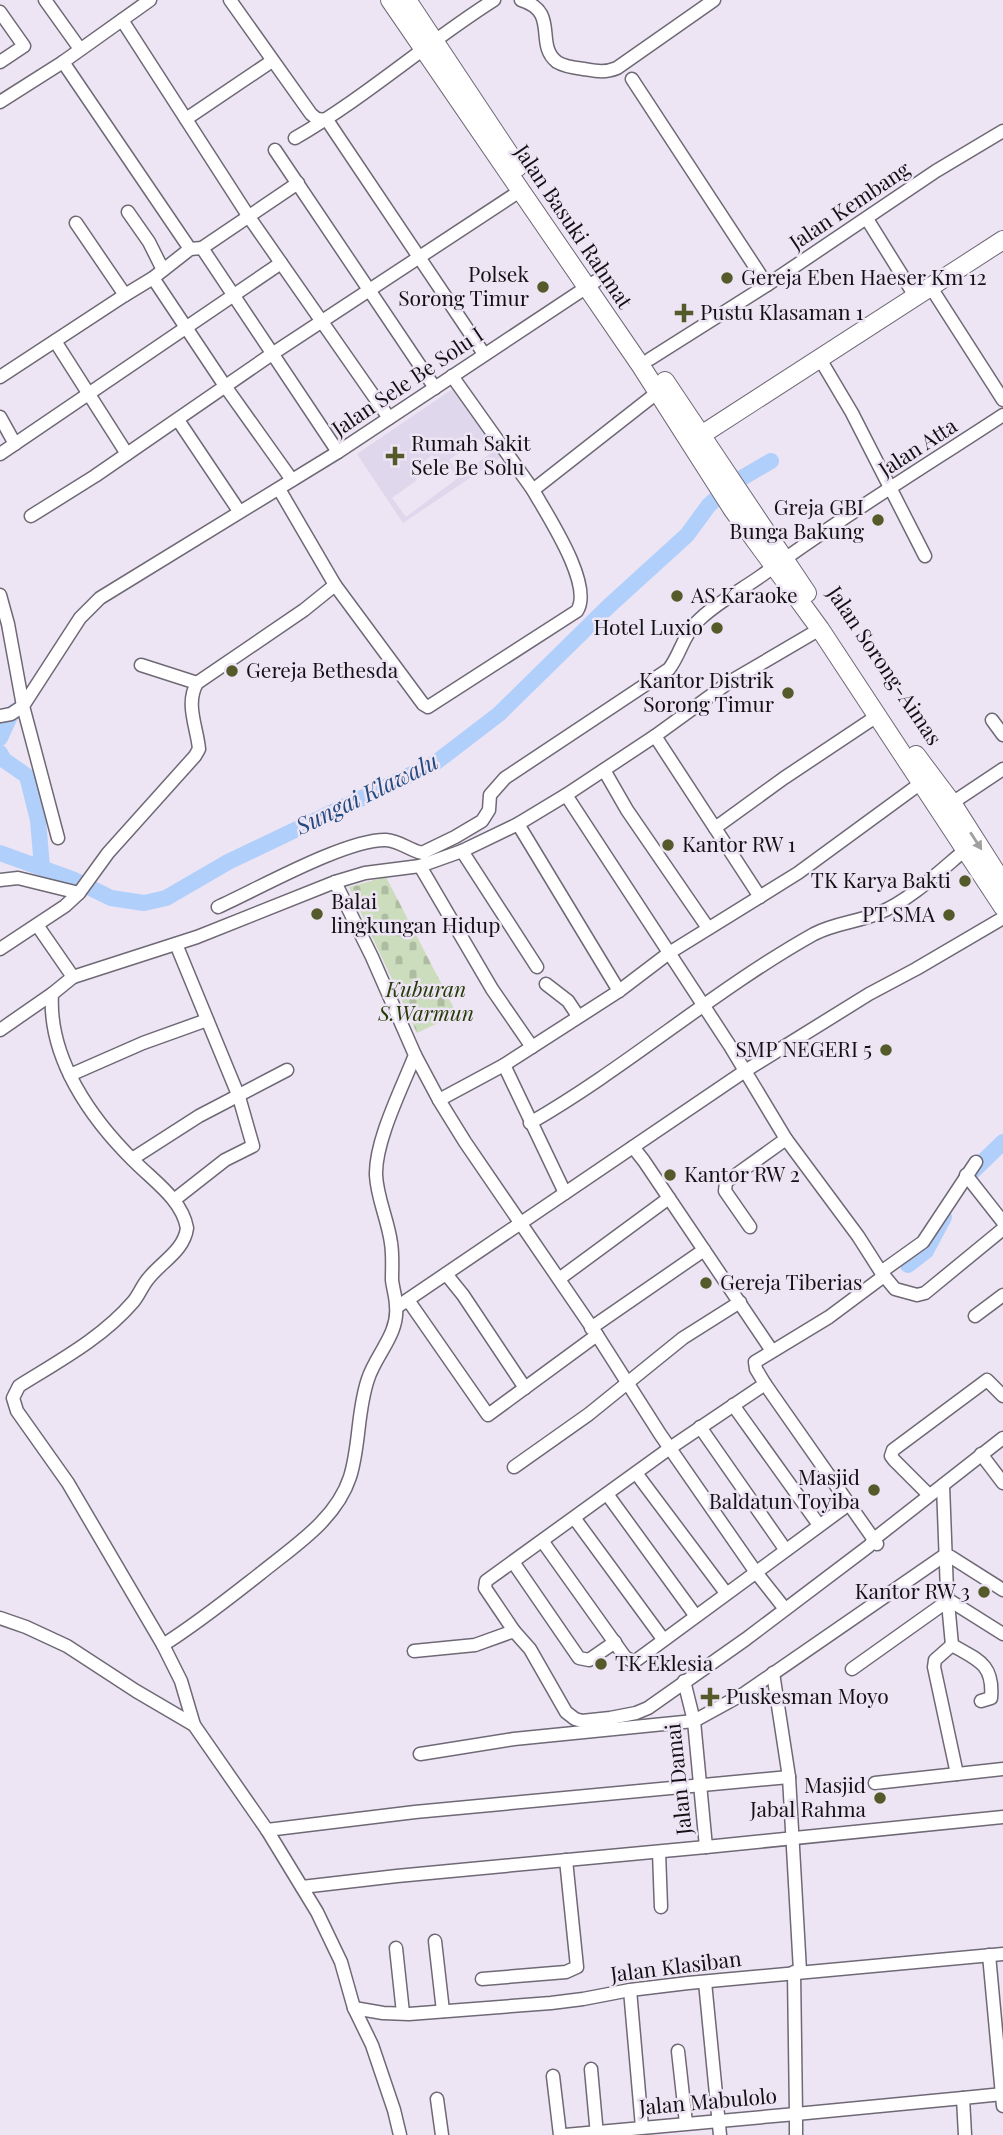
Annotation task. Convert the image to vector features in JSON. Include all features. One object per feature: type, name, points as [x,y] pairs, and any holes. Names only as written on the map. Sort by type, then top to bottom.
[{"type":"highway","name":"Jalan Basuki Rahmat","points":[[390,0],[429,44],[592,284],[659,392],[696,439]]},
{"type":"highway","name":"Jalan Basuki Rahmat","points":[[407,0],[429,44],[520,191],[650,359],[721,479]]},
{"type":"highway","points":[[696,439],[1003,240]]},
{"type":"highway","name":"Jalan Sorong-Aimas","points":[[721,479],[778,563],[952,803],[1003,883]]},
{"type":"highway","name":"Jalan Sorong-Aimas","points":[[778,563],[1003,907]]},
{"type":"street","points":[[45,0],[80,49]]},
{"type":"street","points":[[0,102],[63,62],[150,0]]},
{"type":"street","points":[[230,0],[311,114],[317,119],[327,120]]},
{"type":"street","points":[[295,138],[327,120],[429,44],[494,0]]},
{"type":"street","points":[[521,0],[540,9],[545,21],[549,48],[558,62],[605,72],[624,63],[714,0]]},
{"type":"street","points":[[0,12],[24,46],[0,62]]},
{"type":"street","points":[[122,20],[249,217],[389,418]]},
{"type":"street","points":[[186,119],[272,61]]},
{"type":"street","points":[[63,62],[196,248],[234,294],[338,452]]},
{"type":"street","points":[[632,79],[767,285]]},
{"type":"street","points":[[327,120],[484,354]]},
{"type":"street","name":"Jalan Kembang","points":[[650,359],[767,285],[936,171],[1003,131]]},
{"type":"street","points":[[275,150],[435,388]]},
{"type":"street","points":[[0,377],[298,183]]},
{"type":"street","points":[[31,516],[520,191]]},
{"type":"street","points":[[128,212],[149,242],[158,274],[186,327],[292,480]]},
{"type":"street","points":[[867,219],[1003,400]]},
{"type":"street","points":[[76,223],[125,295]]},
{"type":"street","points":[[0,454],[281,263]]},
{"type":"street","name":"Jalan Sele Be Solu I","points":[[23,706],[89,607],[100,598],[338,452],[592,284]]},
{"type":"street","points":[[55,341],[127,454]]},
{"type":"street","points":[[820,359],[852,413],[925,556]]},
{"type":"street","points":[[279,489],[335,585],[426,706],[578,611],[581,605],[579,581],[557,534],[533,490],[452,376]]},
{"type":"street","points":[[533,490],[659,392]]},
{"type":"street","name":"Jalan Atta","points":[[218,907],[348,848],[383,840],[401,843],[422,853],[477,826],[487,816],[490,795],[505,778],[669,669],[695,623],[778,563],[1003,415]]},
{"type":"street","points":[[0,417],[15,444]]},
{"type":"street","points":[[178,419],[239,511]]},
{"type":"street","points":[[0,949],[37,925],[82,889],[108,853],[198,752],[198,738],[190,703],[197,683],[304,610],[335,585]]},
{"type":"street","points":[[0,595],[23,706],[58,838]]},
{"type":"street","points":[[1,1027],[73,977],[176,944],[335,882],[365,873],[420,866],[462,851],[518,824],[655,736],[728,683],[820,629]]},
{"type":"street","points":[[141,665],[197,683]]},
{"type":"street","points":[[0,716],[11,714],[23,706]]},
{"type":"street","points":[[715,828],[877,716]]},
{"type":"street","points":[[992,720],[1003,735]]},
{"type":"street","points":[[655,736],[760,897]]},
{"type":"street","points":[[952,803],[1003,768]]},
{"type":"street","points":[[604,770],[708,928]]},
{"type":"street","points":[[439,1100],[504,1065],[620,991],[669,953],[760,897],[921,783]]},
{"type":"street","points":[[566,795],[703,1005],[786,1139],[895,1289],[920,1295],[968,1260],[1003,1229]]},
{"type":"street","points":[[518,824],[620,991]]},
{"type":"street","points":[[530,1123],[568,1101],[703,1005],[815,933],[842,922],[879,913],[930,879],[965,850]]},
{"type":"street","points":[[462,851],[537,967]]},
{"type":"street","points":[[420,866],[492,989],[532,1047]]},
{"type":"street","points":[[0,880],[18,878],[82,889]]},
{"type":"street","points":[[335,882],[372,957],[415,1055],[439,1100],[670,1448],[755,1571],[785,1609]]},
{"type":"street","points":[[163,1645],[194,1626],[328,1516],[349,1479],[354,1463],[360,1408],[368,1377],[394,1327],[402,1303],[745,1071],[869,994],[1003,918]]},
{"type":"street","points":[[37,925],[73,977]]},
{"type":"street","points":[[174,1199],[225,1160],[252,1149],[252,1138],[239,1097],[176,944]]},
{"type":"street","points":[[546,984],[568,1001],[578,1016]]},
{"type":"street","points":[[52,994],[54,1024],[70,1075],[82,1097],[132,1159],[174,1199],[181,1209],[187,1228],[180,1247],[147,1280],[136,1300],[99,1335],[19,1387],[13,1398],[17,1411],[68,1483],[163,1645],[181,1681],[194,1725],[267,1830],[302,1887],[341,1962],[354,2008],[372,2045],[400,2135]]},
{"type":"street","points":[[70,1075],[143,1043],[207,1020]]},
{"type":"street","points":[[415,1055],[382,1140],[376,1175],[391,1243],[393,1283],[402,1303],[488,1415],[704,1250]]},
{"type":"street","points":[[504,1065],[565,1193]]},
{"type":"street","points":[[132,1159],[199,1116],[288,1070]]},
{"type":"street","points":[[750,1227],[725,1191],[726,1182],[786,1139]]},
{"type":"street","points":[[633,1147],[772,1351]]},
{"type":"street","points":[[874,1543],[765,1384],[755,1362],[829,1317],[923,1242],[976,1162]]},
{"type":"street","points":[[968,1177],[1003,1222]]},
{"type":"street","points":[[559,1279],[669,1198]]},
{"type":"street","points":[[446,1274],[525,1388]]},
{"type":"street","points":[[975,1316],[1003,1295]]},
{"type":"street","points":[[514,1467],[589,1414],[682,1338],[740,1302]]},
{"type":"street","points":[[929,1494],[894,1460],[891,1455],[893,1450],[987,1380],[1003,1396]]},
{"type":"street","points":[[576,1726],[530,1648],[514,1631],[485,1585],[486,1581],[670,1448],[765,1384]]},
{"type":"street","points":[[733,1405],[819,1525]]},
{"type":"street","points":[[700,1427],[785,1549]]},
{"type":"street","points":[[576,1726],[582,1721],[636,1713],[648,1707],[746,1639],[874,1543],[984,1457],[1003,1438]]},
{"type":"street","points":[[984,1457],[1003,1447]]},
{"type":"street","points":[[984,1457],[1003,1483]]},
{"type":"street","points":[[636,1473],[726,1593]]},
{"type":"street","points":[[874,1543],[929,1494],[943,1490]]},
{"type":"street","points":[[943,1490],[952,1646]]},
{"type":"street","points":[[607,1493],[695,1615]]},
{"type":"street","points":[[543,1542],[625,1657],[634,1662],[849,1504]]},
{"type":"street","points":[[575,1519],[663,1639]]},
{"type":"street","points":[[945,1555],[1003,1590]]},
{"type":"street","points":[[421,1754],[576,1726],[694,1721],[774,1674],[945,1555]]},
{"type":"street","points":[[513,1562],[579,1658],[589,1660],[615,1642]]},
{"type":"street","points":[[948,1600],[1003,1634]]},
{"type":"street","points":[[852,1669],[948,1600]]},
{"type":"street","points":[[0,1618],[67,1646],[194,1725]]},
{"type":"street","points":[[414,1651],[475,1645],[514,1631]]},
{"type":"street","points":[[952,1646],[980,1661],[987,1669],[991,1682],[990,1698],[981,1701]]},
{"type":"street","points":[[952,1646],[934,1660],[933,1667],[957,1774]]},
{"type":"street","name":"Jalan Mabulolo","points":[[562,2135],[597,2134],[796,2114],[797,1971],[793,1838],[789,1777],[774,1674]]},
{"type":"street","name":"Jalan Damai","points":[[684,1681],[694,1721],[706,1847],[1003,1817]]},
{"type":"street","points":[[875,1783],[1003,1769]]},
{"type":"street","points":[[267,1830],[429,1811],[789,1777]]},
{"type":"street","points":[[302,1887],[706,1847]]},
{"type":"street","points":[[659,1852],[661,1907]]},
{"type":"street","points":[[482,1979],[566,1972],[577,1967],[571,1860]]},
{"type":"street","points":[[435,1941],[443,2011]]},
{"type":"street","points":[[396,1948],[403,2013]]},
{"type":"street","name":"Jalan Klasiban","points":[[354,2008],[383,2013],[443,2011],[583,1999],[630,1990],[797,1971],[1003,1954]]},
{"type":"street","points":[[796,2135],[796,2114],[962,2098],[1003,2098],[989,1955]]},
{"type":"street","points":[[705,1982],[720,2135]]},
{"type":"street","points":[[630,1990],[638,2130]]},
{"type":"street","points":[[678,2050],[686,2123]]},
{"type":"street","points":[[591,2069],[597,2134]]},
{"type":"street","points":[[553,2076],[562,2135]]},
{"type":"street","points":[[962,2098],[965,2135]]},
{"type":"street","points":[[437,2099],[442,2135]]},
{"type":"shaded area","name":"Rumah Sakit Sele Be Solu","points":[[454,388],[501,457],[403,523],[357,454]],"holes":[[[469,433],[475,441],[479,439],[490,454],[460,475],[449,460],[457,454],[451,446]],[[432,455],[439,465],[445,461],[458,478],[406,517],[392,498],[417,480],[411,471]]]},
{"type":"green space","name":"Kuburan S.Warmun","points":[[386,877],[457,1014],[417,1033],[349,887]]},
{"type":"waterway","name":"Sungai Klawalu","points":[[0,853],[72,879],[111,898],[144,903],[166,898],[228,862],[435,763],[499,714],[609,606],[687,535],[709,505],[735,482],[771,461]]},
{"type":"waterway","points":[[0,738],[11,714],[23,706]]},
{"type":"waterway","points":[[0,753],[4,760],[27,776],[38,820],[42,867]]},
{"type":"waterway","points":[[967,1177],[1003,1142]]},
{"type":"waterway","points":[[908,1265],[926,1251],[944,1217]]},
{"type":"place","name":"Gereja Eben Haeser Km 12","points":[[727,278]]},
{"type":"place","name":"Polsek Sorong Timur","points":[[543,287]]},
{"type":"place","name":"Pustu Klasaman 1","points":[[684,313]]},
{"type":"place","name":"Rumah Sakit Sele Be Solu","points":[[395,456]]},
{"type":"place","name":"Greja GBI Bunga Bakung","points":[[878,520]]},
{"type":"place","name":"AS Karaoke","points":[[677,596]]},
{"type":"place","name":"Hotel Luxio","points":[[717,628]]},
{"type":"place","name":"Gereja Bethesda","points":[[232,671]]},
{"type":"place","name":"Kantor Distrik Sorong Timur","points":[[788,693]]},
{"type":"place","name":"Kantor RW 1","points":[[668,845]]},
{"type":"place","name":"TK Karya Bakti","points":[[965,881]]},
{"type":"place","name":"Balai lingkungan Hidup","points":[[317,914]]},
{"type":"place","name":"PT SMA","points":[[949,915]]},
{"type":"place","name":"SMP NEGERI 5","points":[[886,1050]]},
{"type":"place","name":"Kantor RW 2","points":[[670,1175]]},
{"type":"place","name":"Gereja Tiberias","points":[[706,1283]]},
{"type":"place","name":"Masjid Baldatun Toyiba","points":[[874,1490]]},
{"type":"place","name":"Kantor RW 3","points":[[984,1592]]},
{"type":"place","name":"TK Eklesia","points":[[601,1664]]},
{"type":"place","name":"Puskesman Moyo","points":[[710,1697]]},
{"type":"place","name":"Masjid Jabal Rahma","points":[[880,1798]]}]
